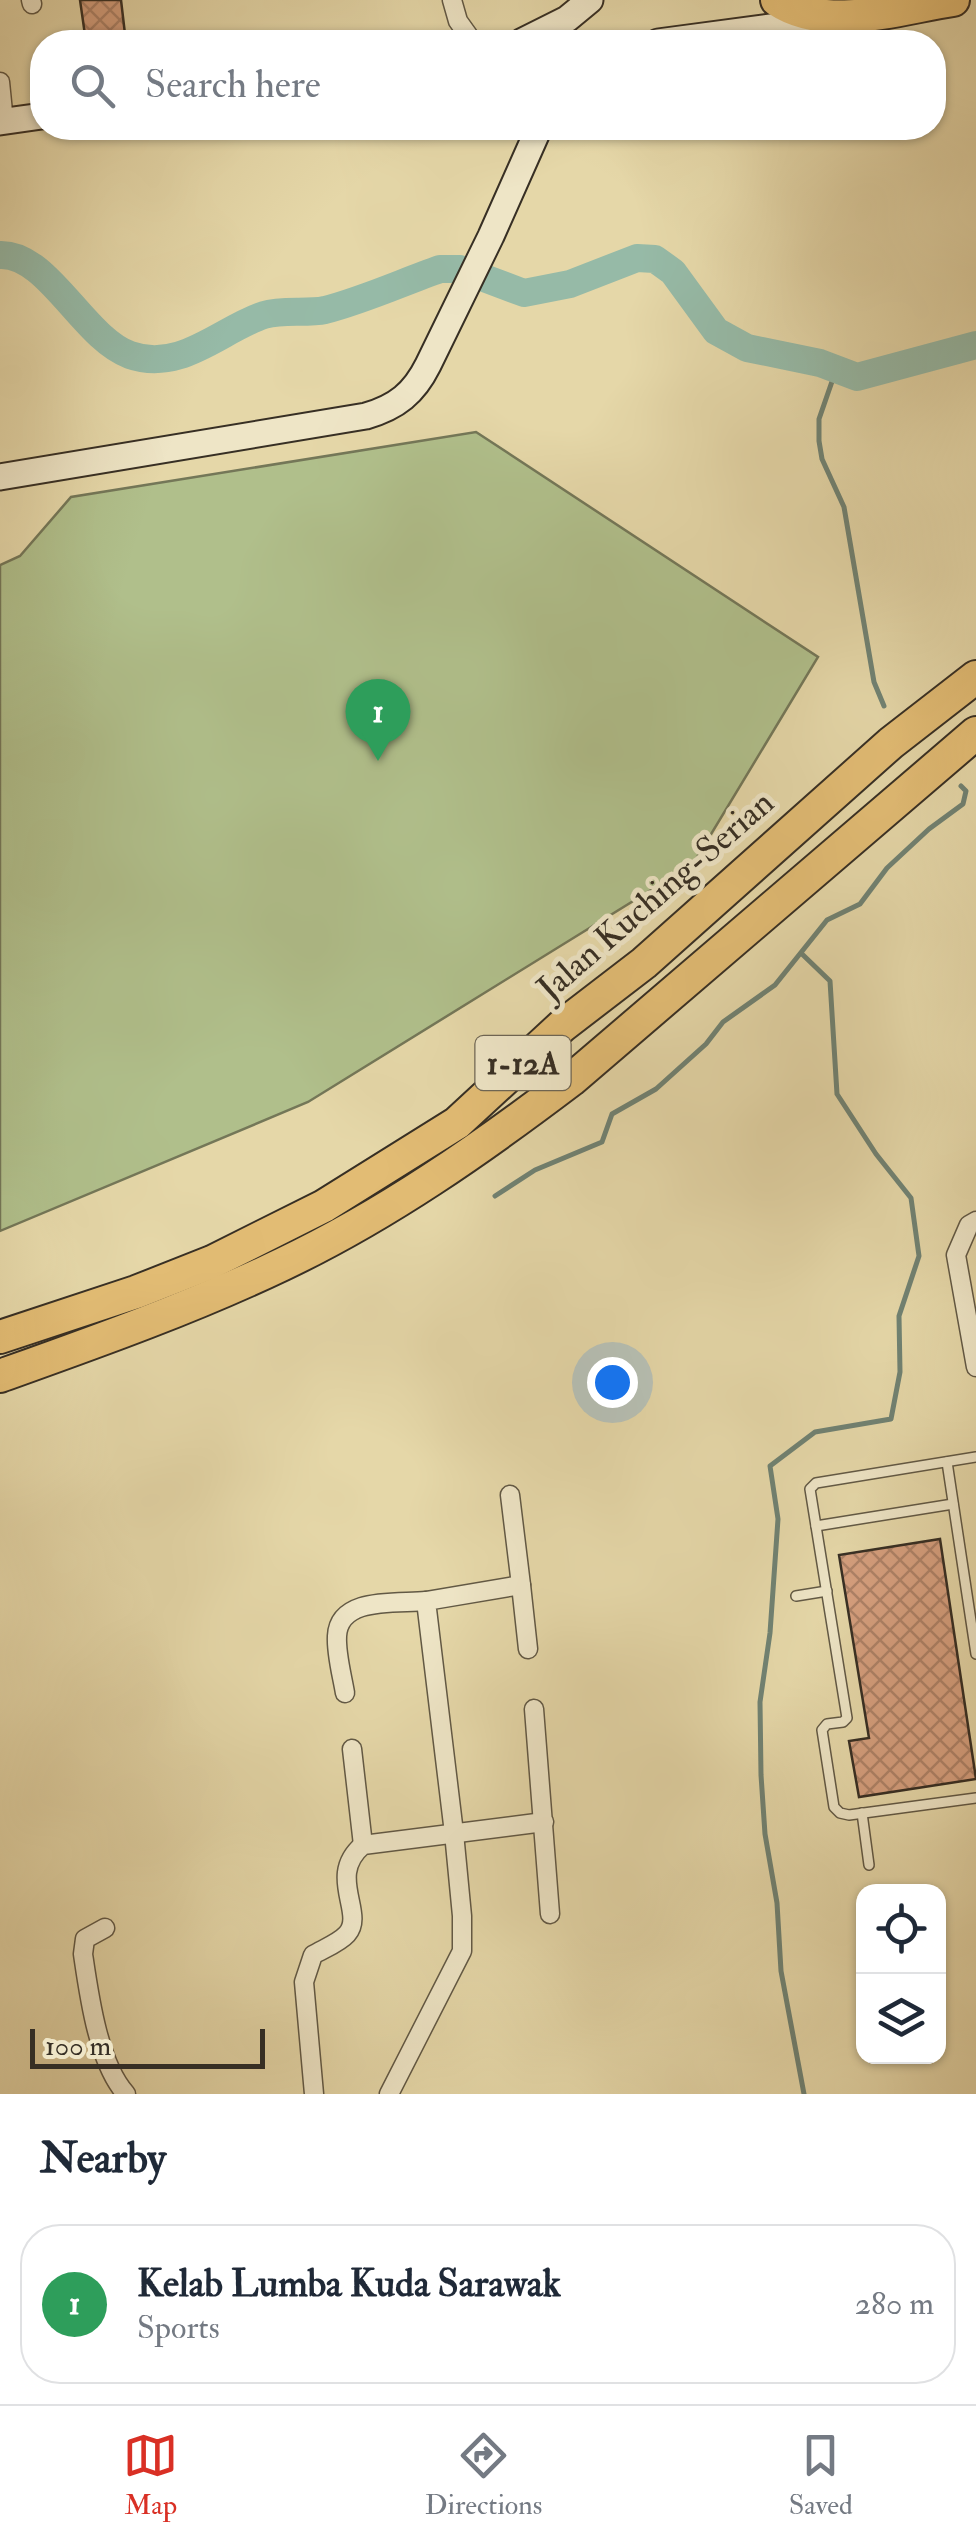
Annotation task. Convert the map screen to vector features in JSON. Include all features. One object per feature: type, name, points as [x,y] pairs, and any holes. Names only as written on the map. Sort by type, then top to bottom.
[{"type":"highway","points":[[776,0],[807,14],[953,0]]},
{"type":"highway","name":"Jalan Kuching-Serian","points":[[0,1337],[136,1292],[227,1255],[324,1206],[442,1132],[562,1026],[644,963],[891,744],[976,677]]},
{"type":"highway","points":[[0,1376],[132,1328],[266,1272],[422,1186],[571,1080],[976,733]]},
{"type":"street","points":[[452,0],[465,30]]},
{"type":"street","points":[[545,30],[567,19],[590,0]]},
{"type":"street","points":[[729,30],[843,8]]},
{"type":"street","points":[[0,82],[2,122],[30,118]]},
{"type":"street","points":[[0,477],[387,410],[418,385],[533,140]]},
{"type":"street","points":[[976,1222],[969,1226],[956,1255],[976,1367]]},
{"type":"street","points":[[510,1496],[528,1650]]},
{"type":"street","points":[[345,1693],[337,1636],[342,1618],[350,1610],[426,1602],[521,1585]]},
{"type":"street","points":[[389,2094],[462,1951],[454,1833],[426,1602]]},
{"type":"street","points":[[534,1709],[550,1914]]},
{"type":"street","points":[[352,1749],[364,1844]]},
{"type":"street","points":[[314,2094],[306,1968],[312,1954],[347,1934],[352,1925],[346,1872],[351,1855],[364,1844],[544,1822]]},
{"type":"street","points":[[106,1928],[85,1939],[82,1954],[106,2062],[126,2094]]},
{"type":"lane","points":[[976,1458],[816,1483],[810,1489],[847,1718],[826,1724],[822,1730],[834,1807],[840,1814],[862,1814],[976,1798]]},
{"type":"lane","points":[[947,1462],[976,1654]]},
{"type":"lane","points":[[816,1526],[953,1504]]},
{"type":"lane","points":[[796,1596],[826,1591]]},
{"type":"lane","points":[[862,1814],[869,1865]]},
{"type":"green space","points":[[476,432],[818,657],[693,864],[308,1102],[0,1231],[0,565],[20,556],[71,497]]},
{"type":"building","points":[[80,0],[121,0],[125,30],[84,30]]},
{"type":"building","points":[[940,1539],[976,1779],[859,1797],[849,1741],[869,1738],[839,1555]]},
{"type":"waterway","points":[[0,255],[34,267],[113,346],[149,359],[183,354],[264,315],[325,310],[440,269],[460,269],[524,293],[570,284],[637,258],[655,259],[673,272],[716,331],[747,348],[820,363],[857,377],[976,345]]},
{"type":"waterway","points":[[836,370],[819,419],[819,441],[822,459],[844,507],[874,682],[884,706]]},
{"type":"waterway","points":[[495,1196],[535,1170],[602,1142],[612,1114],[656,1089],[706,1044],[723,1022],[775,985],[827,920],[860,904],[887,868],[963,804],[966,791],[961,786]]},
{"type":"waterway","points":[[802,954],[830,981],[837,1094],[876,1154],[911,1198],[919,1256],[899,1316],[900,1372],[891,1419],[815,1432],[770,1466],[778,1519],[770,1633],[760,1702],[761,1775],[781,1971],[804,2094]]},
{"type":"place","name":"Kelab Lumba Kuda Sarawak","points":[[378,761]]}]
